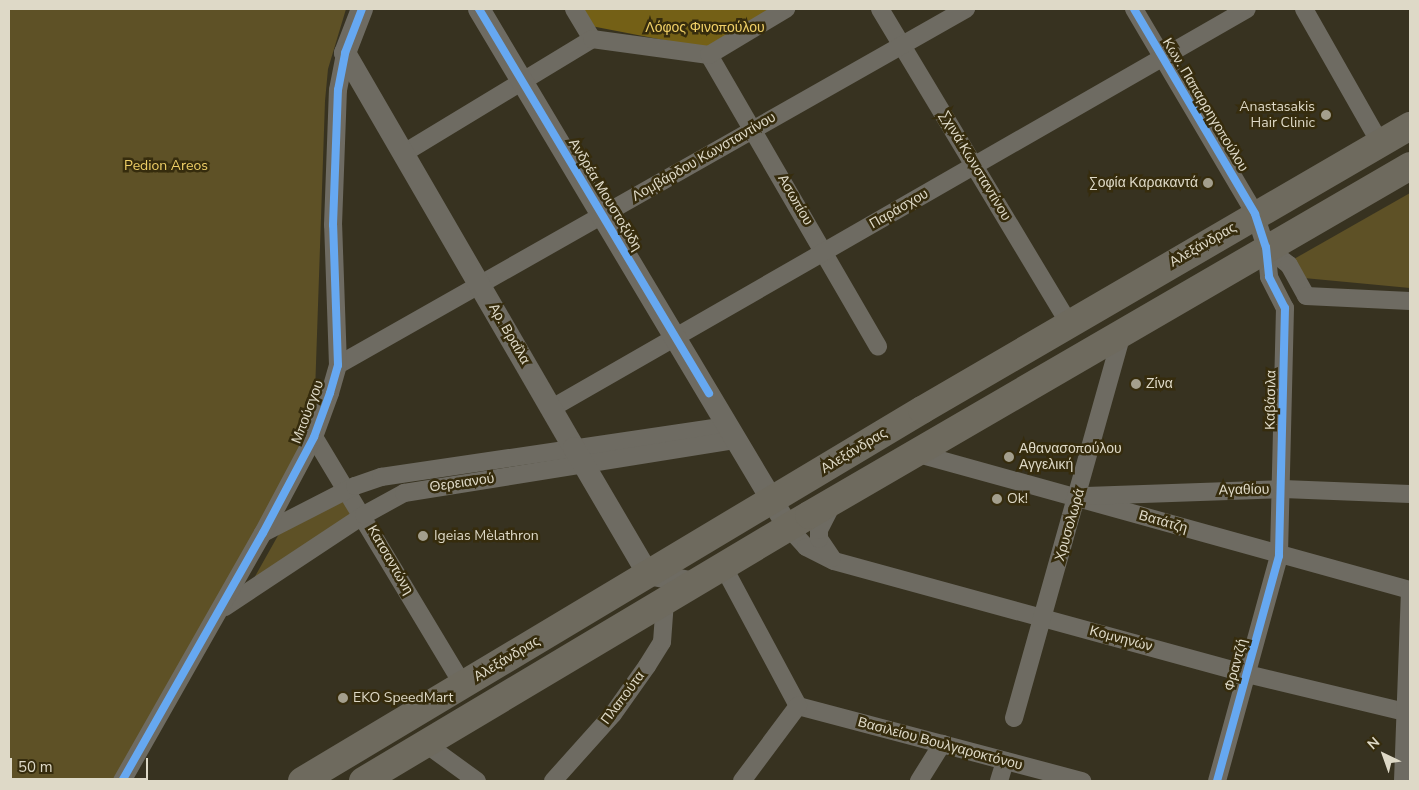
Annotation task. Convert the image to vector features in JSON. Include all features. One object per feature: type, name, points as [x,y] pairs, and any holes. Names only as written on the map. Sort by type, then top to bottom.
[{"type":"main road","name":"Αλεξάνδρας","points":[[302,781],[1069,323],[1410,126]]},
{"type":"main road","points":[[363,781],[722,566],[1266,247],[1410,166]]},
{"type":"street","name":"Μπούσγου","points":[[122,781],[263,533],[314,437],[338,365],[333,225],[338,90],[345,53],[362,9]]},
{"type":"street","name":"Ανδρέα Μουστοξύδη","points":[[479,9],[772,501]]},
{"type":"street","points":[[574,9],[592,39]]},
{"type":"street","points":[[404,153],[592,39],[709,54],[786,9]]},
{"type":"street","name":"Σχινά Κωνσταντίνου","points":[[880,9],[1069,323]]},
{"type":"street","name":"Λομβάρδου Κωνσταντίνου","points":[[338,365],[966,9]]},
{"type":"street","name":"Κων. Παπαρρηγοπούλου","points":[[1134,9],[1255,214],[1266,247]]},
{"type":"street","name":"Παράσχου","points":[[552,408],[1247,9]]},
{"type":"street","points":[[1304,9],[1380,143]]},
{"type":"street","name":"Αρ. Βραΐλα","points":[[345,53],[648,574]]},
{"type":"street","name":"Ασωπίου","points":[[709,54],[825,251],[878,346]]},
{"type":"street","points":[[1266,247],[1289,265],[1306,296]]},
{"type":"street","name":"Καβάσιλα","points":[[1266,247],[1269,277],[1285,308],[1279,556]]},
{"type":"street","points":[[1285,308],[1306,296],[1410,302]]},
{"type":"street","name":"Χρυσολωρά","points":[[1014,718],[1044,618],[1123,331]]},
{"type":"street","name":"Θερειανού","points":[[220,610],[364,515],[391,499],[417,490],[580,456],[732,433]]},
{"type":"street","name":"Κατσαντώνη","points":[[314,437],[364,515],[463,685]]},
{"type":"street","name":"Βατάτζη","points":[[915,453],[1078,497],[1279,556],[1410,590]]},
{"type":"street","name":"Θερειανού","points":[[263,533],[348,490],[399,473],[580,456]]},
{"type":"street","name":"Αγαθίου","points":[[1078,497],[1116,493],[1282,489],[1410,494]]},
{"type":"street","points":[[834,561],[819,539],[818,530],[835,500]]},
{"type":"street","name":"Κομνηνών","points":[[772,501],[788,528],[806,546],[834,561],[1247,674],[1408,712]]},
{"type":"street","name":"Φραντζή","points":[[1217,781],[1279,556]]},
{"type":"street","points":[[722,566],[798,706],[742,781]]},
{"type":"street","points":[[648,574],[695,583]]},
{"type":"street","points":[[1403,781],[1408,712],[1410,590]]},
{"type":"street","name":"Πλαπούτα","points":[[553,781],[612,714],[662,642],[665,601]]},
{"type":"street","name":"Βασιλείου Βουλγαροκτόνου","points":[[798,706],[1082,781]]},
{"type":"street","points":[[426,744],[477,781]]},
{"type":"street","points":[[919,781],[942,744]]},
{"type":"street","points":[[999,781],[1005,761]]},
{"type":"green space","name":"Pedion Areos","points":[[9,9],[346,9],[328,69],[325,101],[315,393],[305,443],[113,781],[9,781]]},
{"type":"green space","name":"Λόφος Φινοπούλου","points":[[581,9],[775,9],[710,49],[591,26]]},
{"type":"green space","points":[[1410,193],[1410,288],[1304,278],[1294,259]]},
{"type":"green space","points":[[343,498],[355,516],[253,580],[280,532]]},
{"type":"cycle path","points":[[122,781],[263,533],[314,437],[330,393],[338,365],[333,225],[338,90],[345,53],[362,9]]},
{"type":"cycle path","points":[[479,9],[709,394]]},
{"type":"cycle path","points":[[1134,9],[1255,214],[1266,247],[1269,277],[1285,308],[1279,556],[1217,781]]},
{"type":"place","name":"Anastasakis Hair Clinic","points":[[1326,115]]},
{"type":"place","name":"Σοφία Καρακαντά","points":[[1208,183]]},
{"type":"place","name":"Ζίνα","points":[[1136,384]]},
{"type":"place","name":"Αθανασοπούλου Αγγελική","points":[[1009,457]]},
{"type":"place","name":"Ok!","points":[[997,499]]},
{"type":"place","name":"Igeias Mèlathron","points":[[423,536]]},
{"type":"place","name":"EKO SpeedMart","points":[[343,698]]}]
